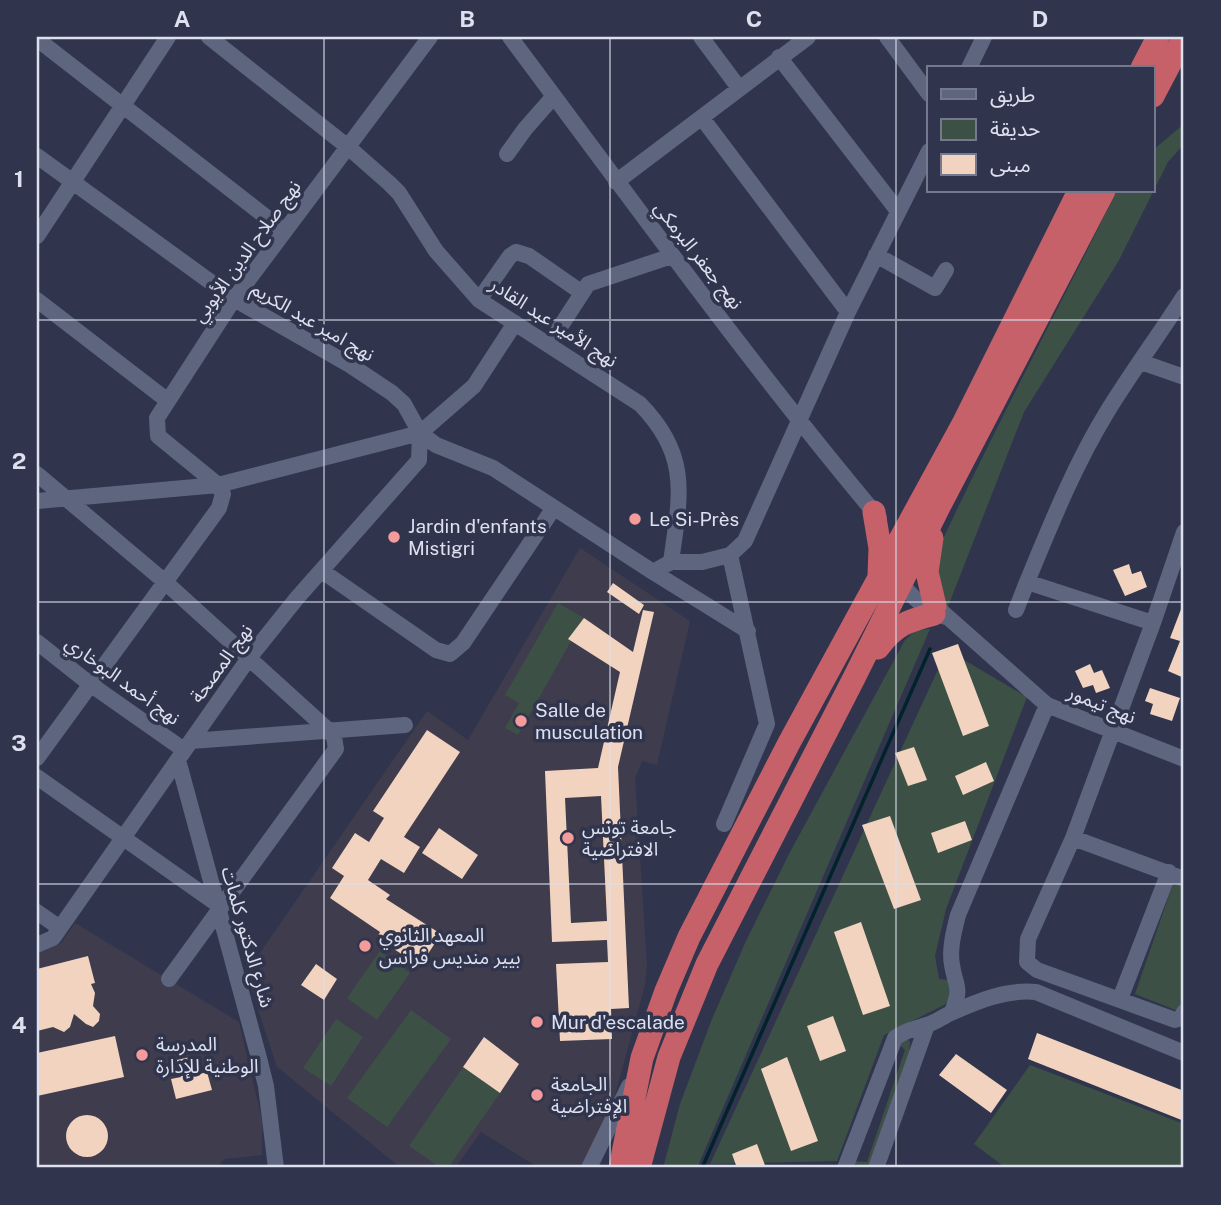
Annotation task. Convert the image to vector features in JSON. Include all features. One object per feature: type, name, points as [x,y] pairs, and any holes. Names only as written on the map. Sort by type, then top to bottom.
[{"type":"highway","points":[[1143,66],[1158,37]]},
{"type":"highway","points":[[1154,94],[1184,37]]},
{"type":"highway","points":[[854,678],[898,626],[912,619],[940,612],[927,572],[934,497],[964,422],[1079,192]]},
{"type":"highway","points":[[619,1168],[642,1058],[666,990],[689,937],[789,743],[897,564],[1103,192]]},
{"type":"highway","points":[[641,1168],[650,1124],[670,1057],[707,964],[854,678],[897,564],[945,470],[964,422]]},
{"type":"highway","points":[[897,564],[880,548],[871,506],[899,513],[934,497]]},
{"type":"highway","points":[[828,728],[836,702],[893,582],[897,564]]},
{"type":"street","points":[[37,236],[122,103],[168,37]]},
{"type":"street","name":"نهج الأمير عبد القادر","points":[[209,37],[348,147],[399,193],[436,251],[479,300],[640,404],[656,421],[669,441],[677,467],[680,497],[671,562]]},
{"type":"street","name":"نهج صلاح الدين الأيوبي","points":[[218,485],[158,436],[157,418],[234,299],[430,37]]},
{"type":"street","name":"نهج جعفر البرمكي","points":[[511,37],[672,256],[798,420],[871,506],[897,564]]},
{"type":"street","points":[[701,37],[738,88]]},
{"type":"street","points":[[616,182],[808,37]]},
{"type":"street","points":[[887,37],[927,91]]},
{"type":"street","points":[[970,66],[984,37]]},
{"type":"street","points":[[37,39],[284,231]]},
{"type":"street","points":[[779,57],[898,211]]},
{"type":"street","points":[[507,154],[554,96]]},
{"type":"street","points":[[702,118],[848,312]]},
{"type":"street","points":[[653,572],[671,562],[702,562],[730,555],[745,541],[848,312],[927,155]]},
{"type":"street","name":"نهج امير عبد الكريم","points":[[37,156],[234,299],[350,365],[392,393],[404,404],[420,433]]},
{"type":"street","points":[[479,300],[510,256],[516,252],[529,256],[581,292]]},
{"type":"street","points":[[876,255],[935,288],[946,270]]},
{"type":"street","points":[[549,344],[588,284],[672,256]]},
{"type":"street","points":[[1016,610],[1055,514],[1085,451],[1107,411],[1184,296]]},
{"type":"street","points":[[37,300],[168,401]]},
{"type":"street","points":[[37,501],[218,485],[420,433],[474,386],[515,323]]},
{"type":"street","points":[[1141,362],[1184,377]]},
{"type":"street","points":[[420,433],[436,445],[493,468],[553,509],[748,631]]},
{"type":"street","name":"نهج المصحة","points":[[37,945],[53,938],[249,659],[419,460],[420,433]]},
{"type":"street","points":[[37,474],[164,582],[334,737],[336,749],[169,979]]},
{"type":"street","points":[[37,758],[219,508],[223,494],[218,485]]},
{"type":"street","points":[[322,571],[436,650],[450,654],[457,650],[553,509]]},
{"type":"street","points":[[1184,532],[1073,838],[1028,939],[1026,951],[1030,967],[1175,1020],[1181,1018],[1184,1012]]},
{"type":"street","points":[[724,824],[767,724],[730,555]]},
{"type":"street","name":"نهج تيمور","points":[[897,564],[940,612],[1048,705],[1184,759]]},
{"type":"street","points":[[1027,582],[1153,623]]},
{"type":"street","name":"نهج أحمد البوخاري","points":[[37,642],[90,684],[184,750]]},
{"type":"street","points":[[952,1012],[959,995],[951,964],[958,915],[1048,705]]},
{"type":"street","points":[[184,750],[328,730],[405,725]]},
{"type":"street","name":"شارع الدكتور كلمات","points":[[184,750],[218,908],[260,1058],[276,1168]]},
{"type":"street","points":[[37,777],[218,908]]},
{"type":"street","points":[[1073,838],[1177,875],[1120,999]]},
{"type":"street","points":[[37,912],[60,928]]},
{"type":"street","points":[[845,1168],[892,1042],[906,1030],[928,1025],[952,1012],[1016,990],[1036,992],[1184,1053]]},
{"type":"street","points":[[876,1168],[928,1025]]},
{"type":"street","points":[[589,1168],[642,1058]]},
{"type":"shaded area","points":[[580,548],[690,621],[657,765],[642,761],[635,779],[647,965],[645,985],[608,1121],[585,1168],[539,1168],[481,1132],[455,1168],[401,1168],[277,1067],[246,973],[427,711],[468,740]]},
{"type":"shaded area","name":"المدرسة الوطنية للإدارة","points":[[75,923],[239,1022],[262,1120],[262,1155],[224,1159],[217,1168],[37,1168],[37,954],[61,943]]},
{"type":"green space","points":[[1184,124],[1184,144],[1168,162],[1154,190],[1154,149]]},
{"type":"green space","points":[[1116,192],[1153,192],[1118,262],[1024,412],[947,609],[935,574],[934,558]]},
{"type":"green space","points":[[558,603],[584,618],[518,735],[505,728],[519,703],[505,695]]},
{"type":"green space","points":[[930,629],[697,1168],[663,1168],[680,1104],[712,1019],[746,941],[789,854],[905,640],[916,630]]},
{"type":"green space","points":[[947,650],[1027,697],[946,909],[935,956],[939,979],[949,980],[951,998],[944,1005],[884,1035],[837,1161],[710,1164]]},
{"type":"green space","points":[[1174,881],[1184,885],[1184,999],[1178,1011],[1135,994]]},
{"type":"green space","points":[[380,951],[410,973],[377,1020],[347,998]]},
{"type":"green space","points":[[411,1010],[451,1039],[387,1127],[347,1098]]},
{"type":"green space","points":[[336,1019],[363,1037],[331,1086],[303,1068]]},
{"type":"green space","points":[[907,1039],[910,1042],[909,1053],[870,1168],[852,1168],[854,1161],[867,1162],[905,1050],[897,1042]]},
{"type":"green space","points":[[1030,1065],[1184,1124],[1182,1168],[1006,1168],[974,1144]]},
{"type":"green space","points":[[463,1067],[500,1093],[448,1168],[441,1168],[409,1146]]},
{"type":"building","points":[[1129,564],[1132,574],[1141,571],[1147,587],[1125,596],[1113,570]]},
{"type":"building","points":[[613,583],[644,605],[639,614],[607,592]]},
{"type":"building","points":[[1183,604],[1184,678],[1168,671],[1180,641],[1170,638]]},
{"type":"building","points":[[643,610],[654,612],[618,767],[629,1008],[611,1009],[612,1039],[560,1041],[556,964],[608,962],[607,940],[552,942],[545,771],[598,768],[620,672],[568,639],[584,618],[633,652]],"holes":[[[601,796],[607,921],[571,923],[565,798]]]},
{"type":"building","points":[[958,644],[989,726],[963,736],[932,653]]},
{"type":"building","points":[[1090,664],[1094,673],[1102,670],[1110,688],[1096,693],[1093,685],[1083,688],[1075,671]]},
{"type":"building","points":[[1150,688],[1180,698],[1172,721],[1150,714],[1153,704],[1145,701]]},
{"type":"building","points":[[427,730],[460,752],[404,837],[420,847],[404,873],[381,859],[368,880],[390,895],[386,899],[441,934],[420,966],[377,938],[380,932],[330,898],[344,876],[332,868],[355,833],[369,842],[384,818],[373,811]]},
{"type":"building","points":[[914,747],[927,780],[908,786],[895,753]]},
{"type":"building","points":[[986,762],[994,781],[963,795],[955,776]]},
{"type":"building","points":[[890,816],[921,900],[894,909],[862,825]]},
{"type":"building","points":[[965,821],[972,840],[938,853],[931,833]]},
{"type":"building","points":[[439,828],[478,855],[462,879],[422,853]]},
{"type":"building","points":[[861,922],[890,1006],[863,1015],[834,932]]},
{"type":"building","points":[[88,956],[95,983],[91,984],[95,993],[93,1006],[100,1014],[99,1021],[93,1027],[74,1014],[70,1027],[64,1032],[53,1027],[37,1031],[37,969]]},
{"type":"building","points":[[316,964],[337,979],[324,1000],[301,985]]},
{"type":"building","points":[[833,1016],[846,1051],[820,1061],[807,1026]]},
{"type":"building","points":[[1037,1033],[1184,1091],[1184,1121],[1028,1059]]},
{"type":"building","points":[[115,1036],[124,1077],[37,1096],[37,1053]]},
{"type":"building","points":[[484,1037],[519,1064],[500,1093],[463,1067]]},
{"type":"building","points":[[956,1054],[1007,1090],[991,1113],[939,1075]]},
{"type":"building","points":[[195,1056],[200,1074],[207,1072],[212,1090],[176,1099],[171,1079],[181,1077],[177,1060]]},
{"type":"building","points":[[787,1057],[818,1141],[791,1151],[761,1069]]},
{"type":"building","points":[[87,1115],[102,1121],[108,1136],[102,1151],[87,1157],[72,1151],[66,1136],[72,1121]]},
{"type":"building","points":[[757,1144],[766,1168],[737,1168],[732,1154]]},
{"type":"waterway","points":[[702,1168],[930,649]]},
{"type":"place","name":"Le Si-Près","points":[[635,519]]},
{"type":"place","name":"Jardin d'enfants Mistigri","points":[[394,537]]},
{"type":"place","name":"Salle de musculation","points":[[521,721]]},
{"type":"place","name":"جامعة تونس الافتراضية","points":[[568,838]]},
{"type":"place","name":"المعهد الثانوي بيير منديس فرانس","points":[[365,946]]},
{"type":"place","name":"Mur d'escalade","points":[[537,1022]]},
{"type":"place","name":"المدرسة الوطنية للإدارة","points":[[142,1055]]},
{"type":"place","name":"الجامعة الإفتراضية","points":[[537,1095]]}]
